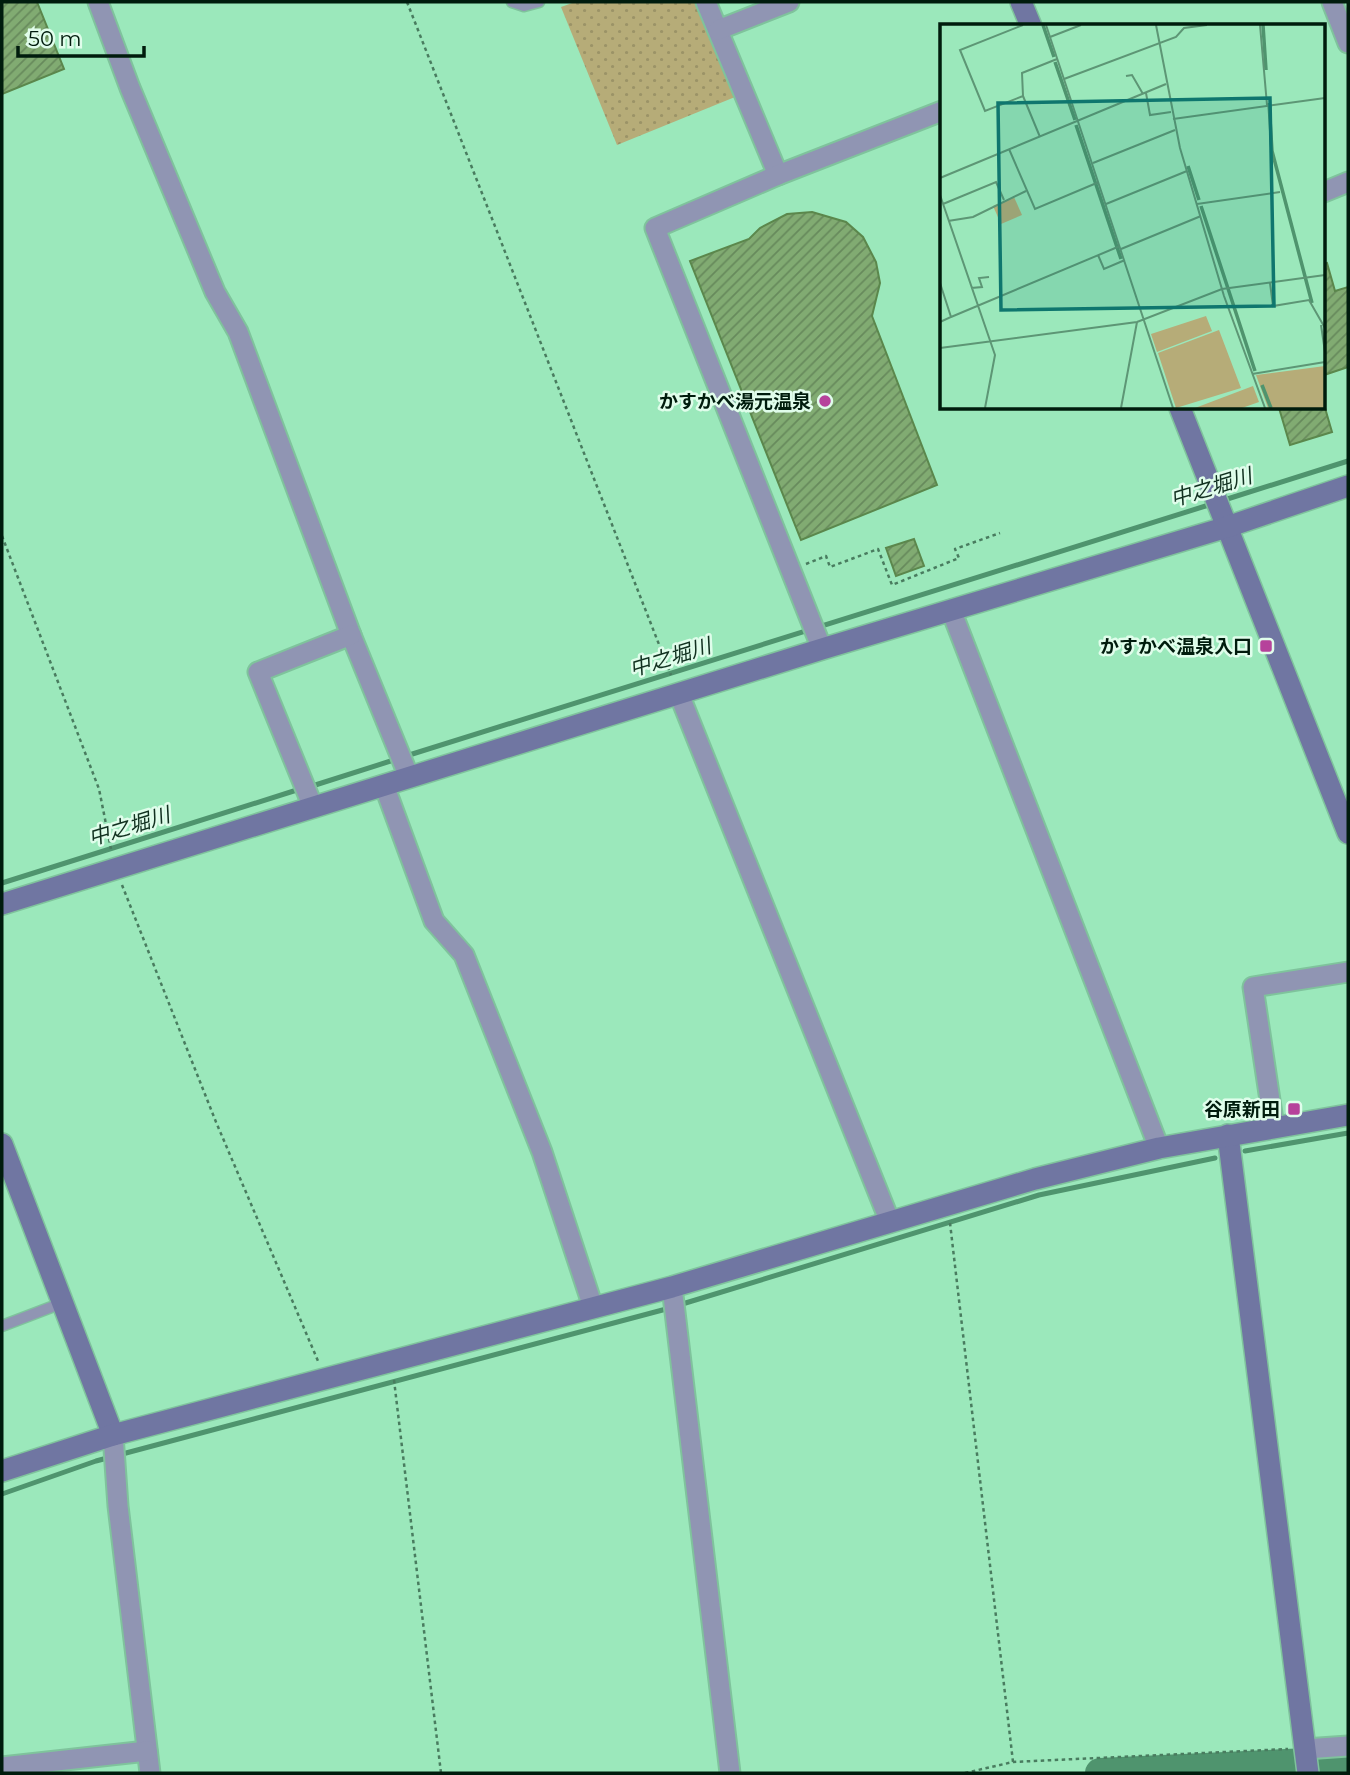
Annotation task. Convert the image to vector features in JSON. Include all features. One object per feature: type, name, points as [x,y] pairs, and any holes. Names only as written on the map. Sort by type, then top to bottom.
[{"type":"street","points":[[98,2],[130,88],[215,292],[238,332],[351,635],[410,777]]},
{"type":"street","points":[[706,2],[778,175]]},
{"type":"street","points":[[718,30],[789,2]]},
{"type":"street","points":[[1021,2],[1030,24]]},
{"type":"street","points":[[1332,2],[1348,43]]},
{"type":"street","points":[[820,644],[655,228],[778,175],[940,112]]},
{"type":"street","points":[[1326,191],[1348,183]]},
{"type":"street","points":[[1181,410],[1348,833]]},
{"type":"street","points":[[2,904],[679,694],[820,644],[951,610],[1227,527],[1348,486]]},
{"type":"street","points":[[951,610],[1158,1148]]},
{"type":"street","points":[[313,807],[258,672],[351,635]]},
{"type":"street","points":[[679,694],[890,1222]]},
{"type":"street","points":[[384,785],[435,920],[464,955],[469,967],[542,1152],[593,1307]]},
{"type":"street","points":[[1274,1128],[1254,987],[1348,972]]},
{"type":"street","points":[[2,1471],[325,1378],[593,1307],[672,1291],[1035,1178],[1158,1148],[1348,1115]]},
{"type":"street","points":[[1228,1136],[1308,1773]]},
{"type":"street","points":[[2,1144],[113,1440],[150,1773]]},
{"type":"street","points":[[672,1291],[730,1773]]},
{"type":"street","points":[[1305,1749],[1348,1746]]},
{"type":"street","points":[[2,1767],[147,1751]]},
{"type":"lane","points":[[512,2],[524,6],[539,2]]},
{"type":"lane","points":[[2,1326],[62,1303]]},
{"type":"path","points":[[407,2],[679,694]]},
{"type":"path","points":[[791,570],[826,555],[830,567],[878,549],[892,585],[959,558],[955,549],[1000,533]]},
{"type":"path","points":[[2,536],[99,789],[115,868],[216,1122],[325,1378]]},
{"type":"path","points":[[951,1233],[1013,1762]]},
{"type":"path","points":[[396,1393],[441,1773]]},
{"type":"path","points":[[965,1773],[1013,1762],[1305,1749]]},
{"type":"shaded area","points":[[575,2],[697,2],[735,97],[617,145],[561,7]]},
{"type":"building","points":[[2,2],[37,2],[64,69],[2,94]]},
{"type":"building","name":"かすかべ湯元温泉","points":[[812,212],[846,222],[863,237],[876,262],[880,283],[872,316],[937,485],[801,540],[690,261],[749,239],[760,228],[787,214]]},
{"type":"building","points":[[1326,263],[1335,291],[1348,287],[1348,367],[1326,374]]},
{"type":"building","points":[[1280,410],[1326,410],[1332,432],[1290,445]]},
{"type":"building","points":[[914,539],[924,566],[896,576],[886,548]]},
{"type":"waterway","name":"中之堀川","points":[[1221,501],[1348,461]]},
{"type":"waterway","name":"中之堀川","points":[[406,756],[1212,504]]},
{"type":"waterway","name":"中之堀川","points":[[309,787],[397,759]]},
{"type":"waterway","name":"中之堀川","points":[[2,883],[300,789]]},
{"type":"waterway","points":[[1245,1151],[1348,1133]]},
{"type":"waterway","points":[[679,1305],[1039,1195],[1215,1158]]},
{"type":"waterway","points":[[2,1494],[96,1461],[670,1308]]},
{"type":"waterway","points":[[1100,1773],[1348,1761]]},
{"type":"place","name":"かすかべ湯元温泉","points":[[825,401]]},
{"type":"place","name":"かすかべ温泉入口","points":[[1266,646]]},
{"type":"place","name":"谷原新田","points":[[1294,1109]]}]
